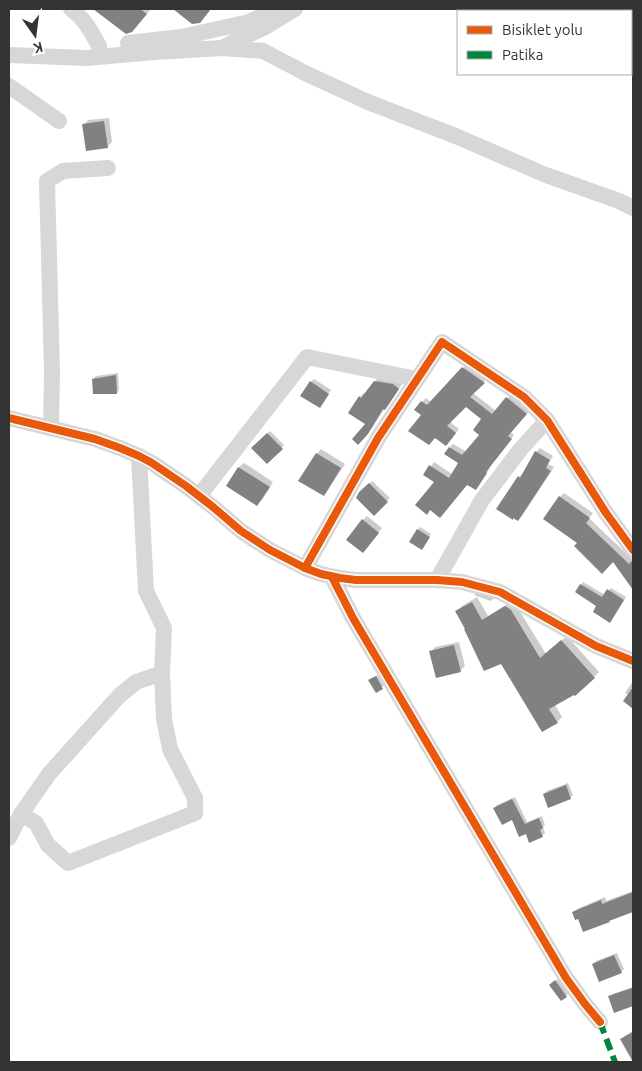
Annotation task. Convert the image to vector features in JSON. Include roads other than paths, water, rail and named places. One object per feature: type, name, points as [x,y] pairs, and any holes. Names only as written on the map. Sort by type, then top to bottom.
[{"type":"street","points":[[71,9],[87,25],[99,46]]},
{"type":"street","points":[[9,45],[99,46],[181,37],[256,19],[273,9]]},
{"type":"street","points":[[222,48],[267,26],[295,9]]},
{"type":"street","points":[[9,55],[86,58],[147,52],[222,48],[263,51],[368,102],[458,137],[546,175],[620,201],[633,208]]},
{"type":"street","points":[[9,86],[60,121]]},
{"type":"street","points":[[52,428],[47,181],[63,171],[108,168]]},
{"type":"street","points":[[305,568],[378,438],[442,342],[524,397],[547,420],[606,513],[633,550]]},
{"type":"street","points":[[199,496],[307,357],[417,379]]},
{"type":"street","points":[[9,418],[96,439],[138,456],[199,496],[241,531],[270,550],[305,568],[321,574],[356,580],[437,580],[462,582],[500,592],[596,646],[633,661]]},
{"type":"street","points":[[437,580],[482,500],[520,450],[547,420]]},
{"type":"street","points":[[21,814],[36,823],[48,845],[68,863],[195,813],[195,798],[170,749],[164,719],[162,673],[164,628],[146,592],[138,456]]},
{"type":"street","points":[[332,576],[353,618],[566,978],[600,1022]]},
{"type":"street","points":[[9,838],[21,814],[49,774],[119,696],[136,682],[162,673]]}]
